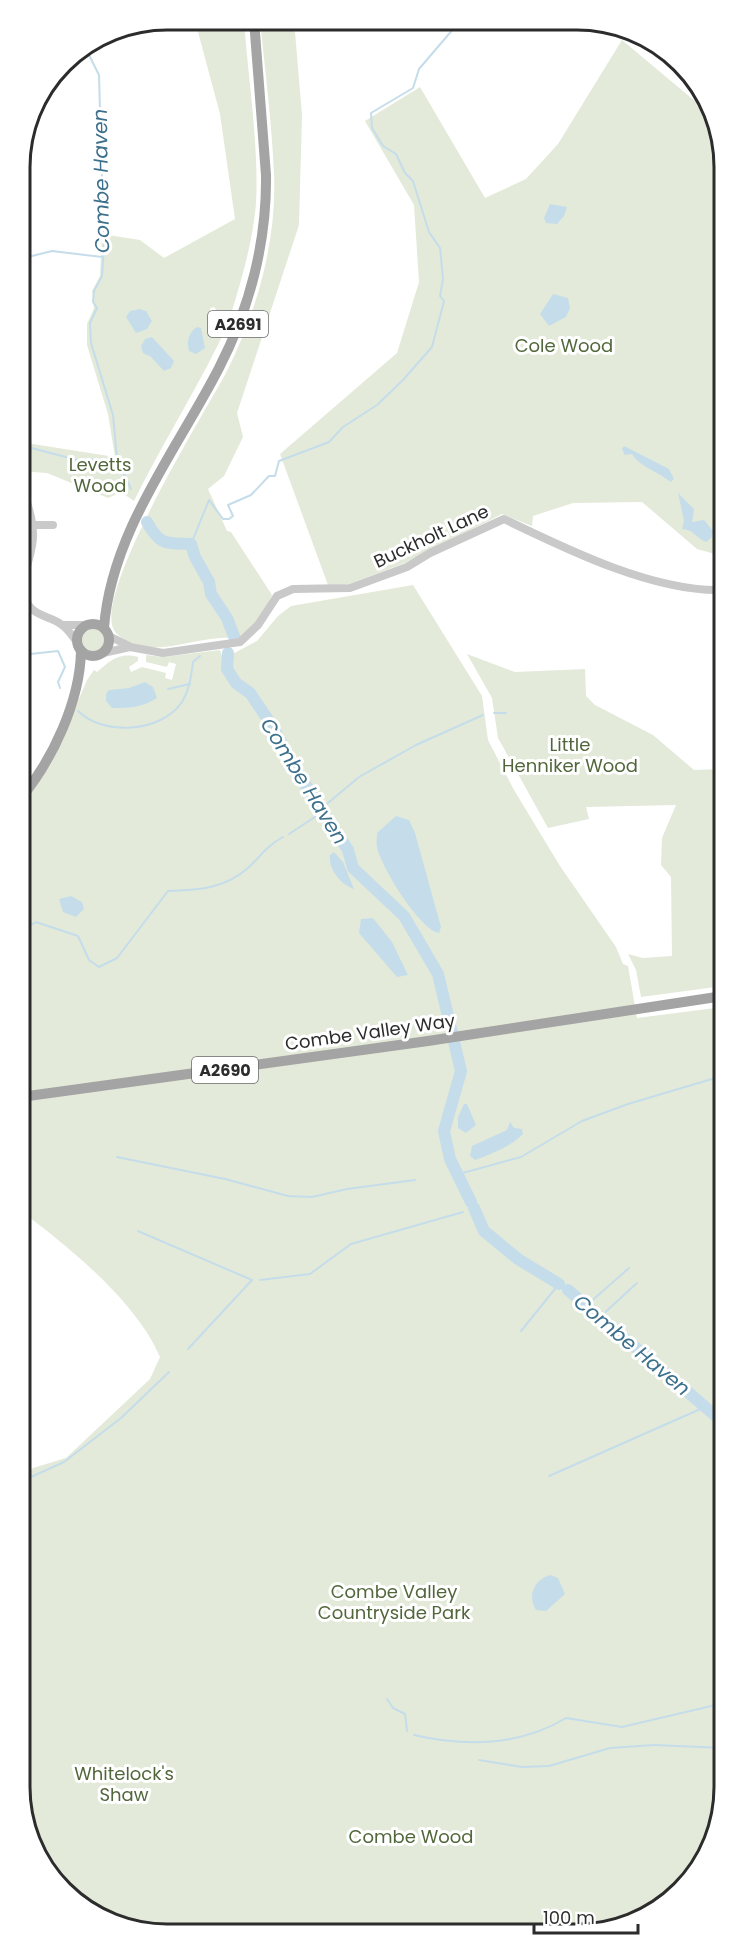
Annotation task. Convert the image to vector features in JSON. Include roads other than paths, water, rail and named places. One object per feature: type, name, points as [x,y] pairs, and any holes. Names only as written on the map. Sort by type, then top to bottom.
[{"type":"main road","name":"A2691","points":[[89,624],[106,601],[127,540],[147,496],[220,367],[240,320],[254,275],[266,199],[264,129],[255,30]]},
{"type":"main road","name":"A2691","points":[[106,601],[106,632]]},
{"type":"main road","points":[[30,784],[53,749],[80,678],[108,645],[106,632],[89,624],[78,633],[80,678]]},
{"type":"main road","points":[[79,647],[89,655],[101,654]]},
{"type":"main road","name":"Combe Valley Way","points":[[30,1096],[428,1041],[714,997]]},
{"type":"street","name":"Buckholt Lane","points":[[106,632],[130,647],[163,653],[240,642],[254,630],[277,596],[293,589],[350,588],[407,567],[430,553],[504,519],[552,542],[660,583],[696,591],[714,590]]},
{"type":"street","points":[[30,520],[32,525],[30,562]]},
{"type":"street","points":[[32,525],[54,525]]},
{"type":"street","points":[[30,607],[63,625],[79,647]]},
{"type":"street","points":[[63,625],[89,624]]},
{"type":"street","name":"Buckholt Lane","points":[[101,654],[130,647]]},
{"type":"water","points":[[550,204],[567,207],[564,216],[557,224],[546,223],[544,218]]},
{"type":"water","points":[[553,294],[568,298],[570,308],[566,317],[549,326],[540,314]]},
{"type":"water","points":[[140,309],[146,311],[152,321],[147,329],[136,333],[126,317],[130,311]]},
{"type":"water","points":[[197,327],[201,328],[205,348],[196,354],[189,351],[188,340]]},
{"type":"water","points":[[152,337],[174,361],[171,368],[164,371],[151,357],[143,353],[141,346],[145,339]]},
{"type":"water","points":[[624,446],[669,469],[674,479],[671,482],[644,465],[632,454],[625,455],[622,449]]},
{"type":"water","points":[[678,493],[694,509],[692,522],[704,520],[713,531],[712,537],[706,542],[689,530],[682,529],[684,521]]},
{"type":"water","points":[[145,682],[153,687],[157,698],[146,704],[112,708],[106,701],[106,694],[109,690],[129,688]]},
{"type":"water","points":[[396,816],[409,820],[415,833],[441,927],[439,933],[431,929],[412,910],[393,882],[380,856],[377,833]]},
{"type":"water","points":[[334,852],[343,862],[354,889],[344,884],[333,871],[330,855]]},
{"type":"water","points":[[71,896],[82,902],[84,909],[76,917],[63,912],[59,899]]},
{"type":"water","points":[[373,918],[392,942],[408,975],[397,977],[359,933],[361,919]]},
{"type":"water","points":[[464,1104],[467,1104],[476,1125],[466,1133],[458,1128],[458,1117]]},
{"type":"water","points":[[510,1122],[514,1128],[522,1129],[523,1134],[518,1139],[481,1158],[475,1160],[470,1156],[472,1146],[507,1130]]},
{"type":"water","points":[[550,1575],[558,1578],[565,1594],[546,1611],[536,1610],[532,1594],[536,1584]]},
{"type":"waterway","points":[[191,544],[209,500],[223,519],[229,519],[233,516],[228,505],[251,495],[269,476],[275,476],[279,461],[329,442],[343,427],[377,405],[432,347],[444,301],[440,296],[443,279],[440,248],[429,232],[413,181],[405,173],[396,154],[383,146],[372,128],[371,113],[413,88],[419,69],[452,30]]},
{"type":"waterway","name":"Combe Haven","points":[[89,55],[99,75],[104,246],[102,276],[94,291],[93,302],[97,308],[90,323],[91,343],[113,415],[117,459],[131,489]]},
{"type":"waterway","points":[[30,256],[52,251],[102,257]]},
{"type":"waterway","points":[[30,448],[77,460],[117,459]]},
{"type":"waterway","name":"Combe Haven","points":[[147,522],[164,542],[191,544],[195,557],[209,582],[211,594],[227,618],[235,639]]},
{"type":"waterway","points":[[30,654],[58,651],[65,667],[58,682],[60,688]]},
{"type":"waterway","name":"Combe Haven","points":[[228,653],[227,669],[236,683],[250,693],[273,727],[296,770],[348,850],[353,868],[404,916],[438,974],[461,1071],[444,1131],[450,1159],[471,1202]]},
{"type":"waterway","points":[[78,711],[89,719],[116,727],[132,728],[160,720],[173,712],[182,702],[191,677],[193,662],[200,656]]},
{"type":"waterway","points":[[168,689],[190,684]]},
{"type":"waterway","points":[[494,713],[506,713]]},
{"type":"waterway","points":[[322,808],[359,777],[416,745],[483,715]]},
{"type":"waterway","points":[[289,834],[324,811]]},
{"type":"waterway","points":[[30,926],[36,922],[78,936],[89,960],[99,967],[117,958],[168,891],[200,889],[230,880],[248,868],[283,837]]},
{"type":"waterway","points":[[459,1174],[521,1157],[582,1121],[628,1104],[714,1078]]},
{"type":"waterway","points":[[117,1157],[225,1179],[288,1196],[312,1197],[347,1189],[415,1180]]},
{"type":"waterway","name":"Combe Haven","points":[[474,1208],[484,1231],[518,1259],[559,1284]]},
{"type":"waterway","points":[[260,1280],[310,1274],[351,1244],[463,1212]]},
{"type":"waterway","points":[[138,1231],[252,1280],[188,1349]]},
{"type":"waterway","points":[[587,1305],[629,1268]]},
{"type":"waterway","points":[[600,1317],[637,1283]]},
{"type":"waterway","points":[[521,1331],[559,1284]]},
{"type":"waterway","name":"Combe Haven","points":[[568,1290],[714,1414]]},
{"type":"waterway","points":[[30,1477],[64,1462],[121,1418],[169,1372]]},
{"type":"waterway","points":[[549,1476],[705,1407]]},
{"type":"waterway","points":[[387,1699],[393,1708],[405,1714],[407,1731]]},
{"type":"waterway","points":[[414,1735],[453,1741],[492,1742],[530,1734],[566,1718],[622,1727],[714,1705]]},
{"type":"waterway","points":[[479,1760],[522,1767],[549,1766],[610,1748],[654,1745],[714,1748]]},
{"type":"park label","name":"Cole Wood","points":[[564,345]]},
{"type":"park label","name":"Levetts Wood","points":[[100,474]]},
{"type":"park label","name":"Little Henniker Wood","points":[[570,754]]},
{"type":"park label","name":"Combe Valley Countryside Park","points":[[394,1601]]},
{"type":"park label","name":"Whitelock's Shaw","points":[[124,1783]]},
{"type":"park label","name":"Combe Wood","points":[[411,1836]]}]
